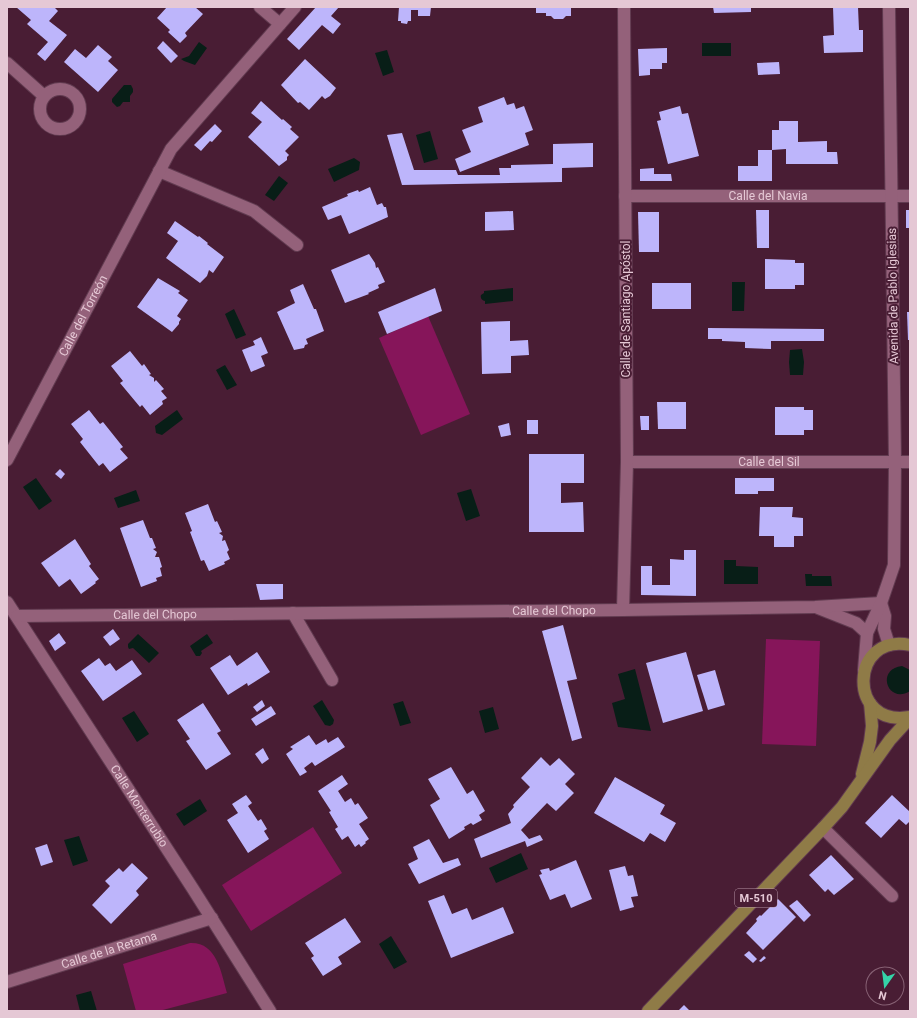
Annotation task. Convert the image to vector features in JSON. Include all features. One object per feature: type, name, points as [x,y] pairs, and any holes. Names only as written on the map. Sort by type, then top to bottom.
[{"type":"main road","points":[[864,670],[870,659],[878,650],[889,645],[899,643],[910,644]]},
{"type":"main road","name":"M-510","points":[[864,670],[862,681],[864,693],[870,704],[884,715],[893,718],[910,718]]},
{"type":"main road","name":"M-510","points":[[861,781],[872,726],[870,704]]},
{"type":"main road","name":"M-510","points":[[648,1011],[842,807],[894,735],[910,718]]},
{"type":"street","points":[[260,7],[280,24]]},
{"type":"street","name":"Calle del Torreón","points":[[7,460],[171,149],[295,7]]},
{"type":"street","name":"Calle de Santiago Apóstol","points":[[623,610],[627,462],[624,7]]},
{"type":"street","name":"Avenida de Pablo Iglesias","points":[[881,603],[894,565],[892,196],[889,7]]},
{"type":"street","points":[[7,63],[44,96]]},
{"type":"street","points":[[159,171],[254,211],[297,245]]},
{"type":"street","name":"Calle del Navia","points":[[625,196],[910,196]]},
{"type":"street","name":"Calle del Sil","points":[[627,462],[910,462]]},
{"type":"street","name":"Calle Monterrubio","points":[[7,602],[212,918],[270,1011]]},
{"type":"street","points":[[864,670],[867,633],[881,603]]},
{"type":"street","points":[[881,603],[885,616],[884,629],[889,645]]},
{"type":"street","name":"Calle del Chopo","points":[[17,616],[623,610],[815,607],[881,603]]},
{"type":"street","name":"Calle del Chopo","points":[[815,607],[856,623],[867,633]]},
{"type":"street","points":[[292,613],[332,680]]},
{"type":"street","points":[[823,828],[892,896]]},
{"type":"street","name":"Calle de la Retama","points":[[7,982],[212,918]]},
{"type":"shaded area","points":[[199,42],[207,48],[195,65],[181,59],[189,56]]},
{"type":"shaded area","points":[[702,43],[731,43],[731,56],[702,56]]},
{"type":"shaded area","points":[[387,50],[394,72],[383,76],[375,53]]},
{"type":"shaded area","points":[[124,85],[131,85],[133,89],[130,96],[130,102],[123,102],[117,107],[112,102],[112,99]]},
{"type":"shaded area","points":[[430,131],[438,159],[424,163],[416,135]]},
{"type":"shaded area","points":[[354,158],[360,162],[359,170],[334,182],[328,169]]},
{"type":"shaded area","points":[[279,176],[288,183],[274,201],[265,195]]},
{"type":"shaded area","points":[[732,282],[745,282],[744,311],[732,311]]},
{"type":"shaded area","points":[[513,288],[513,301],[485,304],[485,301],[481,298],[484,291]]},
{"type":"shaded area","points":[[234,309],[246,335],[236,339],[225,314]]},
{"type":"shaded area","points":[[428,316],[470,414],[421,435],[379,338]]},
{"type":"shaded area","points":[[802,349],[804,362],[803,375],[790,375],[790,350]]},
{"type":"shaded area","points":[[225,365],[237,385],[227,390],[216,370]]},
{"type":"shaded area","points":[[177,410],[183,419],[162,435],[156,433],[155,426]]},
{"type":"shaded area","points":[[36,478],[52,501],[39,510],[23,487]]},
{"type":"shaded area","points":[[471,489],[480,516],[466,521],[457,493]]},
{"type":"shaded area","points":[[136,490],[140,501],[118,508],[114,498]]},
{"type":"shaded area","points":[[724,560],[736,560],[736,566],[758,567],[758,584],[724,584]]},
{"type":"shaded area","points":[[805,574],[812,574],[812,576],[831,576],[832,586],[806,586]]},
{"type":"shaded area","points":[[138,634],[159,653],[149,663],[133,648],[129,649],[128,647],[128,644]]},
{"type":"shaded area","points":[[207,634],[213,643],[201,651],[202,653],[200,656],[196,656],[190,646]]},
{"type":"shaded area","points":[[766,639],[820,641],[816,746],[762,744]]},
{"type":"shaded area","points":[[902,666],[910,670],[910,691],[902,694],[891,690],[887,679],[889,673]]},
{"type":"shaded area","points":[[635,669],[651,731],[618,727],[612,703],[625,699],[618,674]]},
{"type":"shaded area","points":[[322,700],[334,720],[333,724],[330,726],[325,725],[313,706]]},
{"type":"shaded area","points":[[403,701],[411,723],[400,726],[393,704]]},
{"type":"shaded area","points":[[493,707],[499,729],[485,733],[479,711]]},
{"type":"shaded area","points":[[134,711],[149,734],[137,742],[122,718]]},
{"type":"shaded area","points":[[200,799],[207,811],[184,826],[176,814]]},
{"type":"shaded area","points":[[313,827],[342,873],[251,931],[222,885]]},
{"type":"shaded area","points":[[79,836],[88,861],[73,866],[64,840]]},
{"type":"shaded area","points":[[521,853],[528,869],[496,883],[489,868]]},
{"type":"shaded area","points":[[391,936],[407,962],[394,969],[379,944]]},
{"type":"shaded area","points":[[190,943],[199,944],[206,947],[212,953],[220,968],[227,993],[159,1011],[136,1011],[123,964]]},
{"type":"shaded area","points":[[91,991],[97,1011],[80,1011],[76,995]]},
{"type":"building","points":[[16,7],[54,7],[58,11],[49,21],[67,35],[45,61],[37,54],[48,42],[27,24],[31,20]]},
{"type":"building","points":[[167,7],[195,7],[203,14],[185,33],[187,36],[180,43],[168,32],[170,30],[157,18]]},
{"type":"building","points":[[316,7],[339,7],[331,16],[341,24],[333,34],[322,25],[299,50],[287,39]]},
{"type":"building","points":[[399,7],[431,7],[430,16],[418,16],[418,10],[411,10],[411,21],[408,21],[407,24],[401,23],[401,21],[398,21]]},
{"type":"building","points":[[536,7],[571,7],[571,16],[566,16],[563,19],[554,19],[551,16],[546,16],[546,13],[536,13]]},
{"type":"building","points":[[713,7],[751,7],[751,12],[714,13]]},
{"type":"building","points":[[833,7],[858,7],[859,30],[863,30],[863,52],[824,53],[823,36],[834,35]]},
{"type":"building","points":[[163,41],[178,56],[171,63],[157,48]]},
{"type":"building","points":[[98,45],[112,57],[108,61],[118,70],[98,92],[64,62],[75,49],[86,58]]},
{"type":"building","points":[[667,48],[667,63],[662,63],[662,69],[650,69],[650,75],[639,76],[638,49]]},
{"type":"building","points":[[305,59],[336,88],[330,96],[325,99],[322,96],[309,110],[300,102],[298,103],[281,85]]},
{"type":"building","points":[[779,62],[780,74],[758,75],[757,63]]},
{"type":"building","points":[[504,97],[507,105],[514,103],[516,109],[524,106],[533,130],[525,133],[529,145],[460,172],[455,159],[471,152],[462,130],[483,122],[478,107]]},
{"type":"building","points":[[261,101],[292,127],[290,129],[299,137],[285,151],[289,155],[287,160],[279,166],[248,137],[262,122],[251,113]]},
{"type":"building","points":[[680,106],[682,114],[688,113],[699,156],[668,164],[657,121],[661,120],[659,112]]},
{"type":"building","points":[[779,121],[798,121],[798,142],[827,141],[827,152],[837,152],[838,164],[786,164],[786,149],[772,150],[772,130],[779,130]]},
{"type":"building","points":[[215,124],[222,131],[201,151],[194,145]]},
{"type":"building","points":[[402,133],[414,170],[456,170],[458,175],[500,175],[499,168],[511,168],[511,165],[553,164],[553,144],[593,143],[593,167],[562,168],[562,182],[402,185],[387,135]]},
{"type":"building","points":[[758,150],[772,150],[772,181],[738,181],[738,166],[758,166]]},
{"type":"building","points":[[654,168],[654,174],[671,174],[672,181],[640,181],[640,169]]},
{"type":"building","points":[[370,187],[377,205],[382,203],[384,207],[386,207],[388,217],[349,234],[341,215],[328,220],[322,207],[348,196],[347,194],[358,190],[359,192]]},
{"type":"building","points":[[756,210],[769,210],[769,248],[757,248]]},
{"type":"building","points":[[906,210],[910,210],[910,228],[906,228]]},
{"type":"building","points":[[513,211],[514,230],[485,231],[485,212]]},
{"type":"building","points":[[638,212],[659,212],[659,252],[639,252]]},
{"type":"building","points":[[175,221],[198,237],[199,236],[224,257],[213,273],[209,270],[207,276],[200,283],[166,258],[178,241],[167,233]]},
{"type":"building","points":[[369,254],[375,263],[376,268],[378,267],[385,282],[378,285],[379,288],[368,293],[369,294],[345,303],[331,270]]},
{"type":"building","points":[[765,259],[795,260],[795,263],[804,263],[804,285],[795,285],[795,289],[765,289]]},
{"type":"building","points":[[158,278],[180,291],[178,293],[188,300],[177,316],[181,319],[179,324],[172,332],[137,307]]},
{"type":"building","points":[[652,283],[691,283],[691,309],[652,309]]},
{"type":"building","points":[[303,284],[314,309],[316,309],[324,331],[306,339],[308,344],[305,345],[304,348],[294,350],[277,312],[295,303],[290,290]]},
{"type":"building","points":[[435,288],[442,311],[387,334],[378,312]]},
{"type":"building","points":[[907,312],[910,312],[910,340],[908,340]]},
{"type":"building","points":[[510,321],[510,341],[528,340],[529,355],[511,356],[511,373],[482,374],[481,322]]},
{"type":"building","points":[[708,328],[824,329],[824,341],[771,341],[771,349],[745,348],[745,342],[708,339]]},
{"type":"building","points":[[261,337],[268,353],[261,356],[265,366],[251,372],[242,350],[255,345],[253,341]]},
{"type":"building","points":[[130,351],[142,366],[144,364],[151,374],[149,375],[154,378],[154,382],[156,380],[164,389],[161,391],[167,398],[162,401],[163,404],[150,415],[142,405],[140,407],[120,383],[123,381],[111,366]]},
{"type":"building","points":[[657,402],[686,402],[686,429],[658,429]]},
{"type":"building","points":[[775,407],[804,407],[804,410],[813,410],[813,430],[804,430],[804,435],[775,435]]},
{"type":"building","points":[[89,410],[100,424],[103,422],[123,447],[120,449],[128,458],[110,472],[103,463],[99,466],[80,442],[83,439],[71,424]]},
{"type":"building","points":[[640,416],[649,416],[649,430],[641,430]]},
{"type":"building","points":[[527,420],[538,420],[538,434],[527,434]]},
{"type":"building","points":[[509,423],[511,435],[501,437],[498,426]]},
{"type":"building","points":[[529,454],[584,454],[584,483],[561,483],[561,503],[583,502],[584,532],[529,532]]},
{"type":"building","points":[[60,469],[65,474],[61,479],[55,474]]},
{"type":"building","points":[[735,478],[774,478],[774,491],[758,491],[758,494],[735,494]]},
{"type":"building","points":[[208,504],[215,522],[217,521],[222,532],[219,533],[223,536],[222,541],[225,540],[229,550],[227,552],[230,559],[224,562],[225,564],[209,571],[204,560],[201,561],[190,532],[192,531],[185,513]]},
{"type":"building","points":[[760,507],[793,507],[792,517],[803,518],[803,536],[794,536],[794,547],[774,547],[774,536],[759,536]]},
{"type":"building","points":[[143,520],[150,538],[152,538],[156,548],[153,549],[157,552],[155,557],[159,557],[162,567],[160,568],[162,576],[156,578],[157,581],[141,587],[120,528]]},
{"type":"building","points":[[75,539],[91,564],[89,566],[99,579],[81,594],[70,579],[59,587],[41,563]]},
{"type":"building","points":[[684,550],[696,550],[696,596],[641,595],[641,566],[652,566],[652,585],[670,585],[670,559],[684,560]]},
{"type":"building","points":[[256,584],[283,584],[283,599],[260,600]]},
{"type":"building","points":[[563,625],[577,679],[567,681],[582,738],[572,741],[542,631]]},
{"type":"building","points":[[113,629],[120,639],[110,646],[103,637]]},
{"type":"building","points":[[59,633],[66,643],[55,651],[49,641]]},
{"type":"building","points":[[257,652],[270,672],[248,686],[247,683],[228,695],[210,668],[230,655],[237,666]]},
{"type":"building","points":[[686,652],[703,711],[663,723],[646,663]]},
{"type":"building","points":[[99,658],[105,666],[110,663],[116,671],[132,660],[142,674],[103,701],[81,671]]},
{"type":"building","points":[[715,670],[725,705],[708,710],[697,675]]},
{"type":"building","points":[[262,700],[265,706],[257,712],[253,707]]},
{"type":"building","points":[[203,703],[221,731],[217,733],[231,754],[206,770],[186,741],[190,739],[177,720]]},
{"type":"building","points":[[271,706],[276,714],[256,726],[251,719]]},
{"type":"building","points":[[309,735],[316,745],[326,739],[328,743],[338,737],[345,747],[315,766],[312,762],[304,768],[307,772],[300,776],[286,754],[293,749],[290,747]]},
{"type":"building","points":[[263,748],[269,759],[262,764],[255,754]]},
{"type":"building","points":[[541,757],[550,766],[559,758],[575,774],[565,784],[574,793],[556,811],[547,803],[521,830],[529,839],[540,835],[543,840],[527,847],[525,841],[481,858],[474,839],[511,823],[508,814],[514,807],[513,805],[530,787],[521,778]]},
{"type":"building","points":[[451,767],[467,794],[473,790],[485,811],[479,815],[482,820],[473,825],[471,823],[464,827],[465,829],[449,839],[430,805],[440,799],[428,779]]},
{"type":"building","points":[[342,775],[348,784],[338,791],[345,802],[351,798],[355,805],[358,803],[368,818],[359,824],[369,839],[361,847],[359,844],[355,847],[348,836],[342,840],[335,829],[338,827],[329,812],[331,811],[318,791]]},
{"type":"building","points":[[615,777],[665,805],[660,814],[676,823],[665,842],[650,833],[644,842],[594,813]]},
{"type":"building","points":[[246,795],[252,803],[248,806],[258,821],[261,819],[267,829],[264,831],[269,839],[248,853],[227,820],[238,813],[232,804]]},
{"type":"building","points":[[892,795],[910,812],[910,821],[906,825],[899,819],[881,838],[865,823]]},
{"type":"building","points":[[429,839],[443,863],[458,858],[461,865],[419,884],[408,864],[418,859],[413,847]]},
{"type":"building","points":[[47,844],[53,862],[41,866],[35,848]]},
{"type":"building","points":[[831,855],[854,879],[834,895],[828,889],[825,892],[809,875]]},
{"type":"building","points":[[576,860],[592,899],[571,908],[565,894],[550,900],[539,875],[542,874],[540,870],[549,868],[550,871]]},
{"type":"building","points":[[132,863],[148,878],[136,891],[139,895],[111,924],[92,905],[110,886],[105,881],[119,868],[123,872]]},
{"type":"building","points":[[625,866],[628,876],[633,875],[638,896],[631,897],[634,907],[620,911],[609,870]]},
{"type":"building","points":[[444,895],[452,914],[467,908],[472,920],[503,907],[514,933],[451,958],[428,901]]},
{"type":"building","points":[[778,899],[796,917],[763,950],[746,933],[757,921],[756,919]]},
{"type":"building","points":[[797,900],[811,915],[804,922],[789,906]]},
{"type":"building","points":[[345,918],[361,942],[338,957],[342,964],[323,976],[311,958],[314,956],[305,943]]},
{"type":"building","points":[[749,951],[757,959],[753,963],[744,955]]},
{"type":"building","points":[[764,956],[766,958],[761,962],[759,961]]},
{"type":"building","points":[[684,1005],[690,1011],[678,1011]]}]
